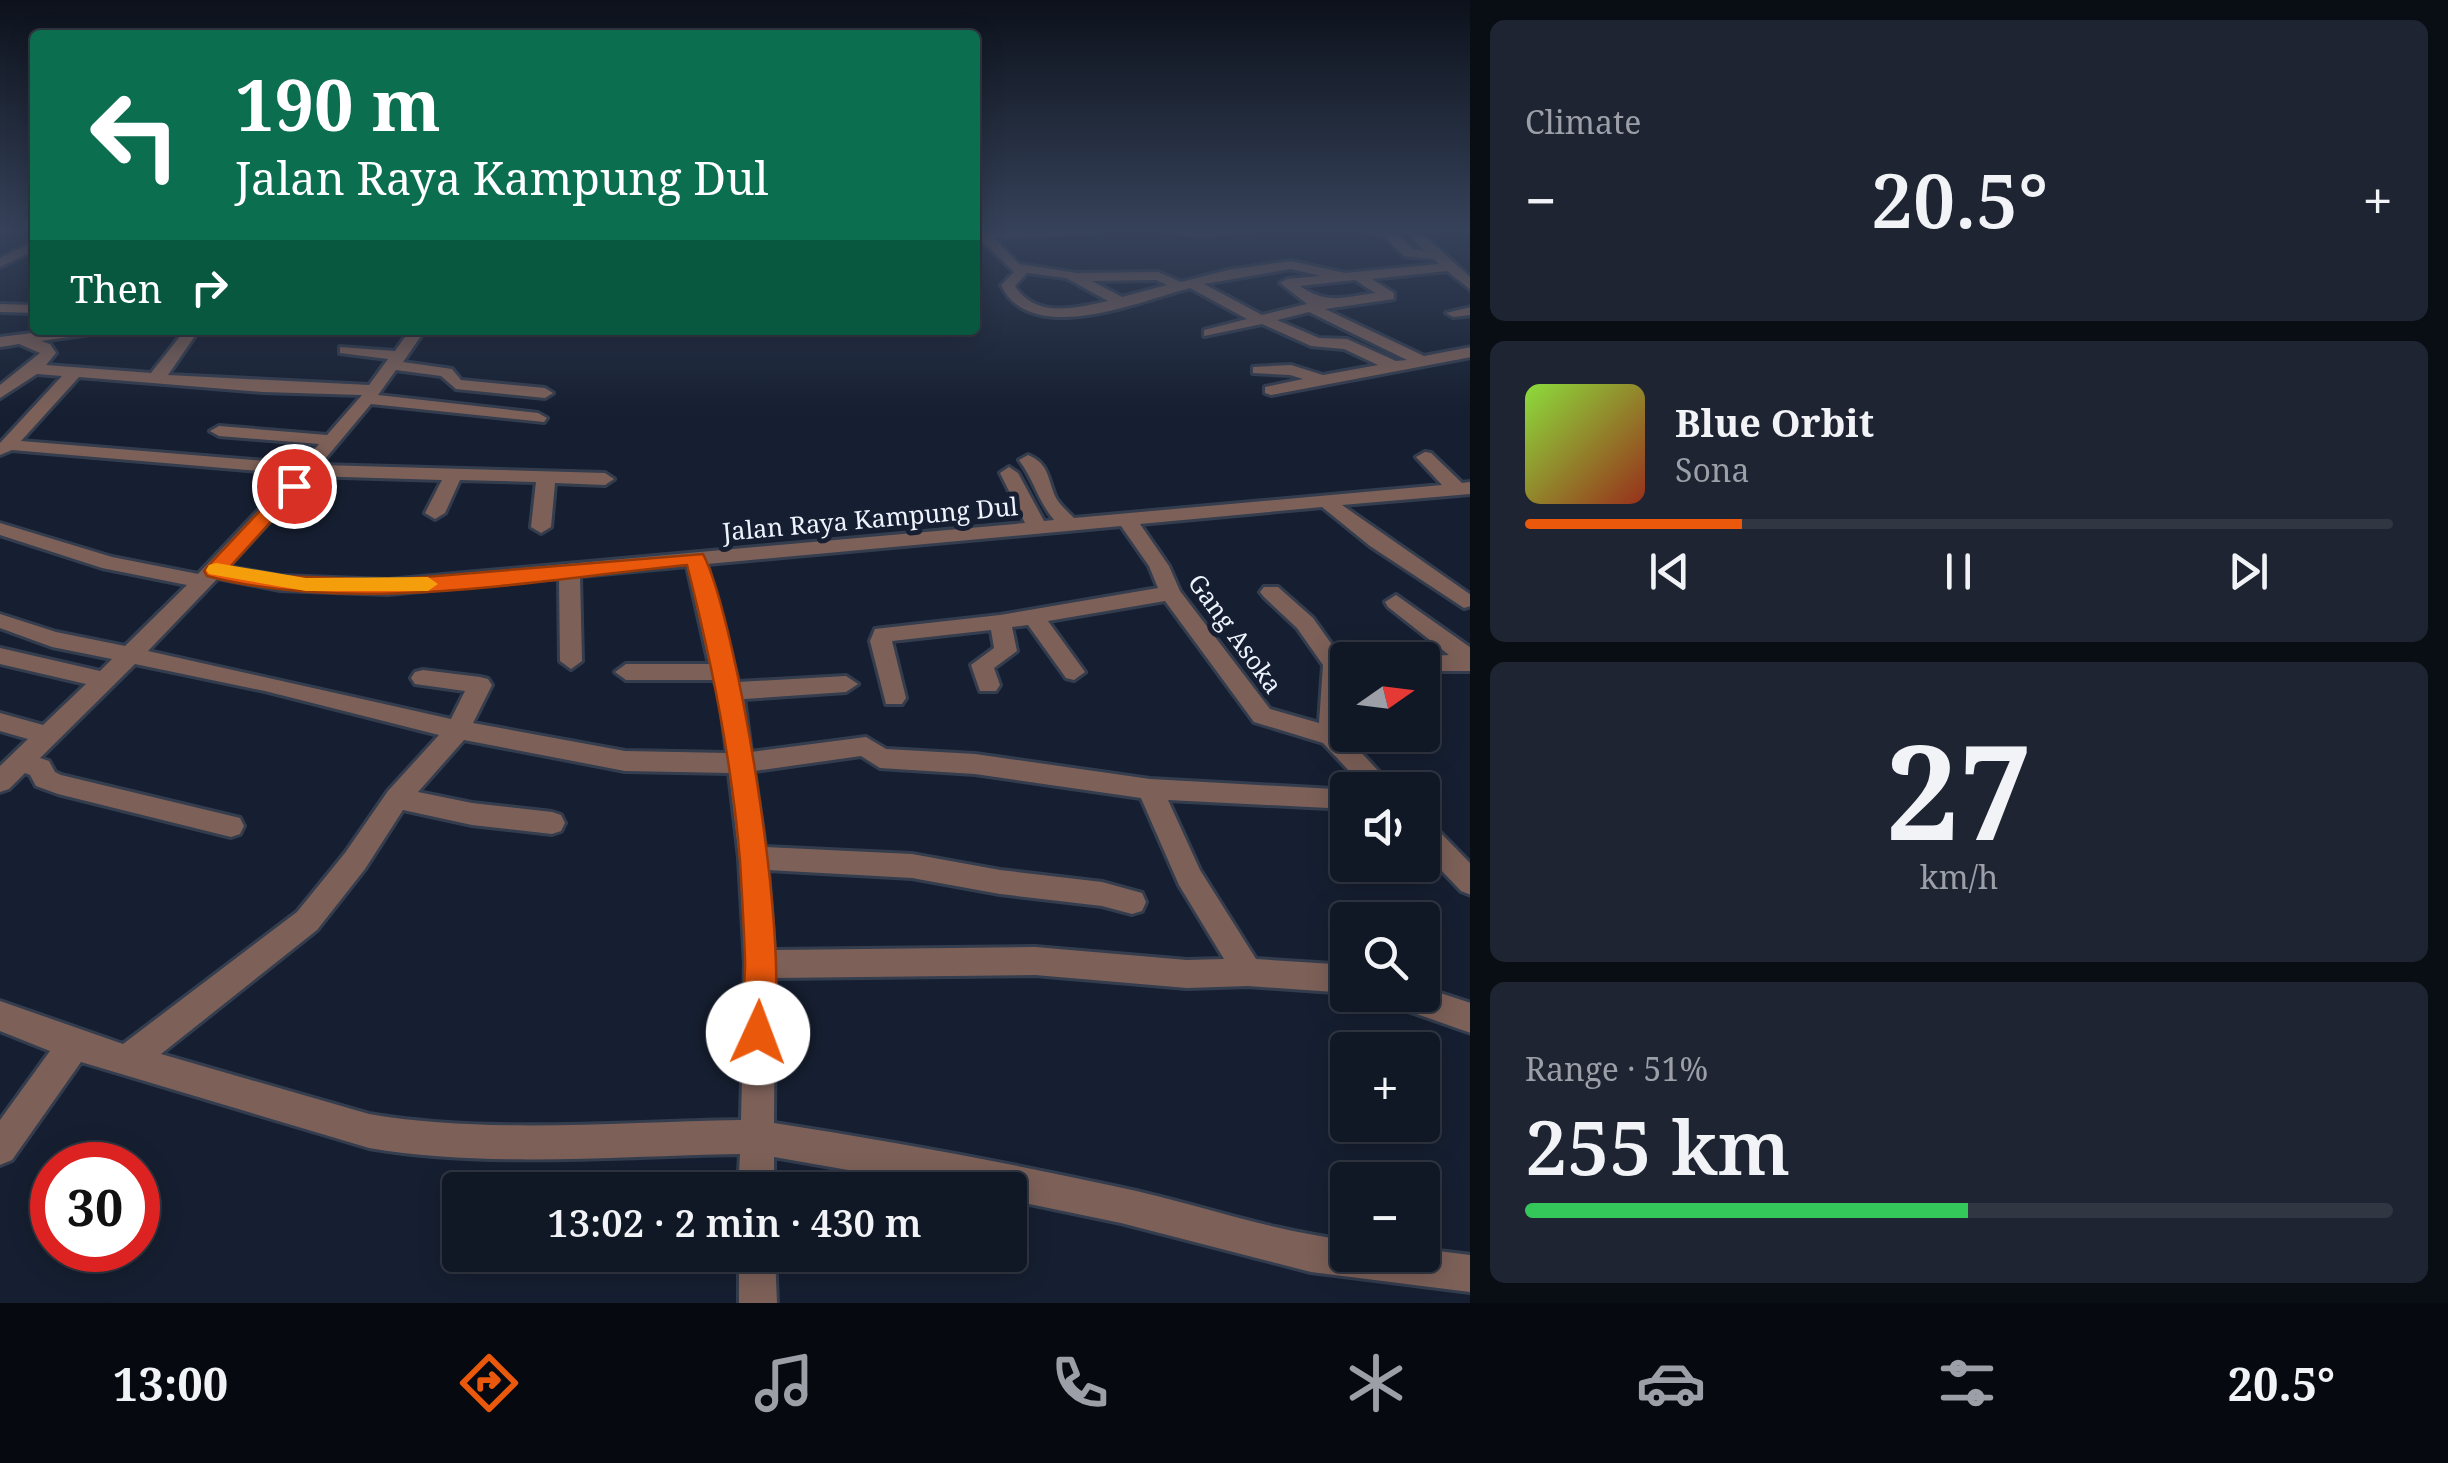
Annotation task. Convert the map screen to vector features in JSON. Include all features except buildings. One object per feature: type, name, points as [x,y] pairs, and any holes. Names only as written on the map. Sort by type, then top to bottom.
[{"type":"street","points":[[1010,290],[1044,311],[1079,314],[1167,290]]},
{"type":"street","points":[[1099,290],[1121,302]]},
{"type":"street","points":[[1196,290],[1316,343],[1347,344],[1391,365]]},
{"type":"street","points":[[1297,290],[1319,306],[1420,360]]},
{"type":"street","points":[[1209,333],[1319,306],[1388,296],[1376,290]]},
{"type":"street","points":[[0,308],[30,309]]},
{"type":"street","points":[[1453,313],[1470,312]]},
{"type":"street","points":[[0,342],[56,335]]},
{"type":"street","points":[[156,378],[189,335]]},
{"type":"street","points":[[0,782],[209,577],[308,470],[414,335]]},
{"type":"street","points":[[1,391],[34,369],[48,353],[45,347],[22,340]]},
{"type":"street","points":[[346,350],[446,372],[456,384],[544,393]]},
{"type":"street","points":[[1271,390],[1470,352]]},
{"type":"street","points":[[34,369],[370,395],[538,418]]},
{"type":"street","points":[[1259,370],[1291,370],[1321,380]]},
{"type":"street","points":[[5,449],[76,372]]},
{"type":"street","points":[[219,431],[330,440]]},
{"type":"street","points":[[5,449],[308,470],[605,479]]},
{"type":"street","points":[[1426,457],[1464,489]]},
{"type":"street","points":[[1028,460],[1044,479],[1047,499],[1069,525]]},
{"type":"street","points":[[435,513],[453,474]]},
{"type":"street","points":[[1009,474],[1038,528]]},
{"type":"street","points":[[541,527],[546,478]]},
{"type":"street","name":"Jalan Raya Kampung Dul","points":[[0,530],[109,563],[209,577],[388,587],[1464,489]]},
{"type":"street","points":[[1327,502],[1376,543],[1423,570],[1464,601]]},
{"type":"street","name":"Gang Asoka","points":[[1127,520],[1159,566],[1170,593],[1262,716],[1330,735]]},
{"type":"street","points":[[695,558],[726,682],[753,858],[760,964],[756,1172]]},
{"type":"street","points":[[569,570],[571,661]]},
{"type":"street","points":[[1272,592],[1330,652]]},
{"type":"street","points":[[894,698],[882,634],[1000,622],[1170,593]]},
{"type":"street","points":[[1396,602],[1470,661]]},
{"type":"street","points":[[1032,616],[1074,672]]},
{"type":"street","points":[[2,622],[52,639],[133,654],[457,731],[626,761],[741,763],[866,746],[880,758],[976,764],[1150,789],[1330,798]]},
{"type":"street","points":[[988,685],[982,665],[986,659],[1006,651],[1000,622]]},
{"type":"street","points":[[2,656],[52,639]]},
{"type":"street","points":[[2,656],[105,680]]},
{"type":"street","points":[[1440,662],[1470,661]]},
{"type":"street","points":[[626,672],[726,682],[846,684]]},
{"type":"street","points":[[128,1060],[307,921],[355,861],[397,798],[457,731],[480,685],[423,678]]},
{"type":"street","points":[[0,722],[46,735]]},
{"type":"street","points":[[1347,752],[1366,772]]},
{"type":"street","points":[[21,762],[40,768],[44,779],[58,784],[231,826]]},
{"type":"street","points":[[1150,789],[1190,877],[1248,972]]},
{"type":"street","points":[[397,798],[472,814],[552,822]]},
{"type":"street","points":[[1440,850],[1470,883]]},
{"type":"street","points":[[753,858],[912,866],[1102,894],[1132,902]]},
{"type":"street","points":[[760,964],[1035,961],[1187,974],[1248,972],[1330,978]]},
{"type":"street","points":[[1440,1008],[1470,1018]]},
{"type":"street","points":[[0,1016],[74,1045],[368,1130],[404,1136],[526,1140],[755,1137],[900,1160],[1121,1204],[1311,1254],[1470,1274]]},
{"type":"street","points":[[0,1148],[74,1045]]},
{"type":"street","points":[[757,1272],[758,1303]]},
{"type":"slow traffic","points":[[216,570],[280,582],[333,586],[428,584]]},
{"type":"route","points":[[294,486],[215,571],[280,582],[388,587],[695,558],[730,692],[741,763],[753,858],[760,964],[758,1033]]}]
